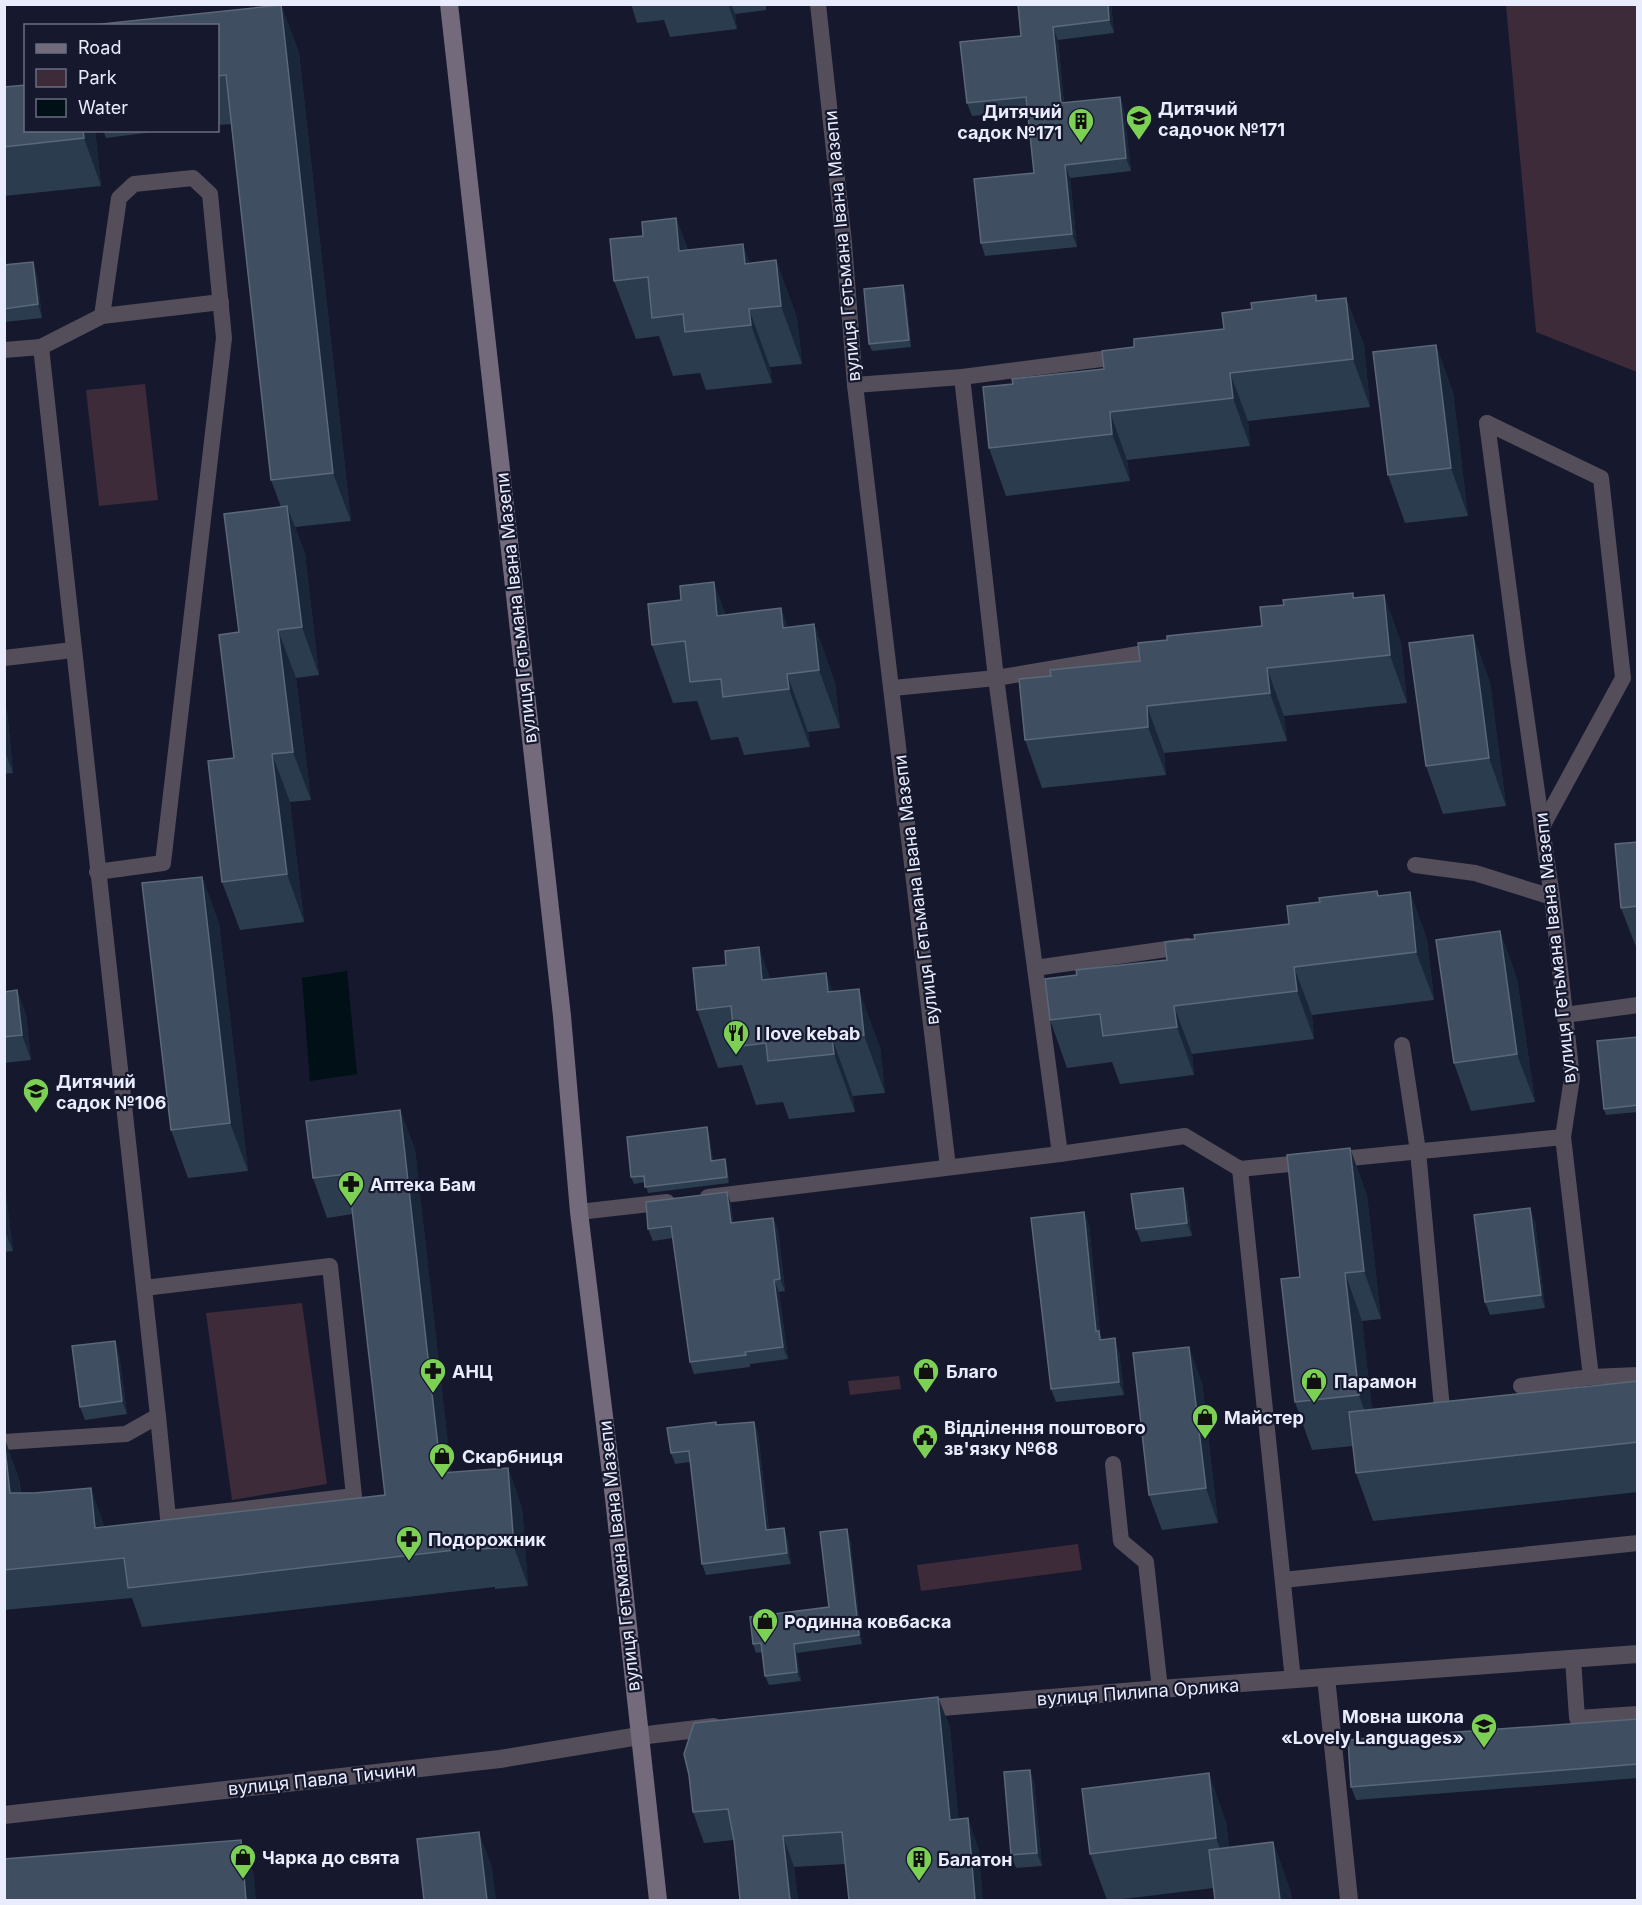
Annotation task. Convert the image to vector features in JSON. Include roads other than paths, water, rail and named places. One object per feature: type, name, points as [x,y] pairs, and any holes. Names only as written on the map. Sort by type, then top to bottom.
[{"type":"main road","name":"вулиця Гетьмана Івана Мазепи","points":[[448,4],[562,1016],[579,1212],[614,1498],[658,1900]]},
{"type":"street","name":"вулиця Пилипа Орлика","points":[[899,1711],[1160,1689],[1638,1654]]},
{"type":"street","points":[[1326,1677],[1349,1900]]},
{"type":"street","points":[[639,1736],[727,1726]]},
{"type":"street","name":"вулиця Павла Тичини","points":[[4,1815],[500,1760],[639,1736]]},
{"type":"lane","name":"вулиця Гетьмана Івана Мазепи","points":[[818,4],[844,243],[855,385],[893,688],[948,1167]]},
{"type":"lane","points":[[97,873],[163,863],[224,338],[210,194],[193,178],[134,184],[119,198],[102,316]]},
{"type":"lane","points":[[4,350],[40,347],[102,316],[220,302]]},
{"type":"lane","points":[[40,347],[168,1518],[354,1496],[330,1266],[144,1288]]},
{"type":"lane","points":[[855,385],[962,377],[1144,353]]},
{"type":"lane","points":[[962,377],[996,678],[1060,1154]]},
{"type":"lane","name":"вулиця Гетьмана Івана Мазепи","points":[[1542,825],[1623,678],[1601,478],[1487,423],[1518,659],[1552,897],[1572,1078],[1563,1137],[1591,1377]]},
{"type":"lane","points":[[893,688],[996,678],[1173,648]]},
{"type":"lane","points":[[4,657],[73,650]]},
{"type":"lane","points":[[1414,865],[1475,873],[1552,897]]},
{"type":"lane","points":[[1035,968],[1201,944]]},
{"type":"lane","points":[[1565,1015],[1638,1005]]},
{"type":"lane","points":[[1402,1044],[1418,1151],[1443,1419]]},
{"type":"lane","points":[[579,1212],[1060,1154],[1185,1136],[1240,1169],[1563,1137]]},
{"type":"lane","points":[[1240,1169],[1293,1680]]},
{"type":"lane","points":[[1521,1386],[1636,1373]]},
{"type":"lane","points":[[4,1442],[126,1434],[158,1416]]},
{"type":"lane","points":[[1113,1464],[1121,1541],[1146,1562],[1160,1689]]},
{"type":"lane","points":[[1283,1581],[1638,1543]]},
{"type":"lane","points":[[1573,1659],[1577,1718],[1638,1714]]},
{"type":"water","points":[[347,971],[357,1074],[310,1081],[302,978]]},
{"type":"place","name":"Дитячий садочок №171","points":[[1139,141]]},
{"type":"place","name":"Дитячий садок №171","points":[[1081,144]]},
{"type":"place","name":"I love kebab","points":[[736,1056]]},
{"type":"place","name":"Дитячий садок №106","points":[[36,1114]]},
{"type":"place","name":"Аптека Бам","points":[[351,1207]]},
{"type":"place","name":"АНЦ","points":[[433,1394]]},
{"type":"place","name":"Благо","points":[[926,1394]]},
{"type":"place","name":"Парамон","points":[[1314,1404]]},
{"type":"place","name":"Майстер","points":[[1205,1440]]},
{"type":"place","name":"Відділення поштового зв'язку №68","points":[[925,1460]]},
{"type":"place","name":"Скарбниця","points":[[442,1479]]},
{"type":"place","name":"Подорожник","points":[[409,1562]]},
{"type":"place","name":"Родинна ковбаска","points":[[765,1644]]},
{"type":"place","name":"Мовна школа «Lovely Languages»","points":[[1484,1749]]},
{"type":"place","name":"Чарка до свята","points":[[243,1880]]},
{"type":"place","name":"Балатон","points":[[919,1882]]}]
